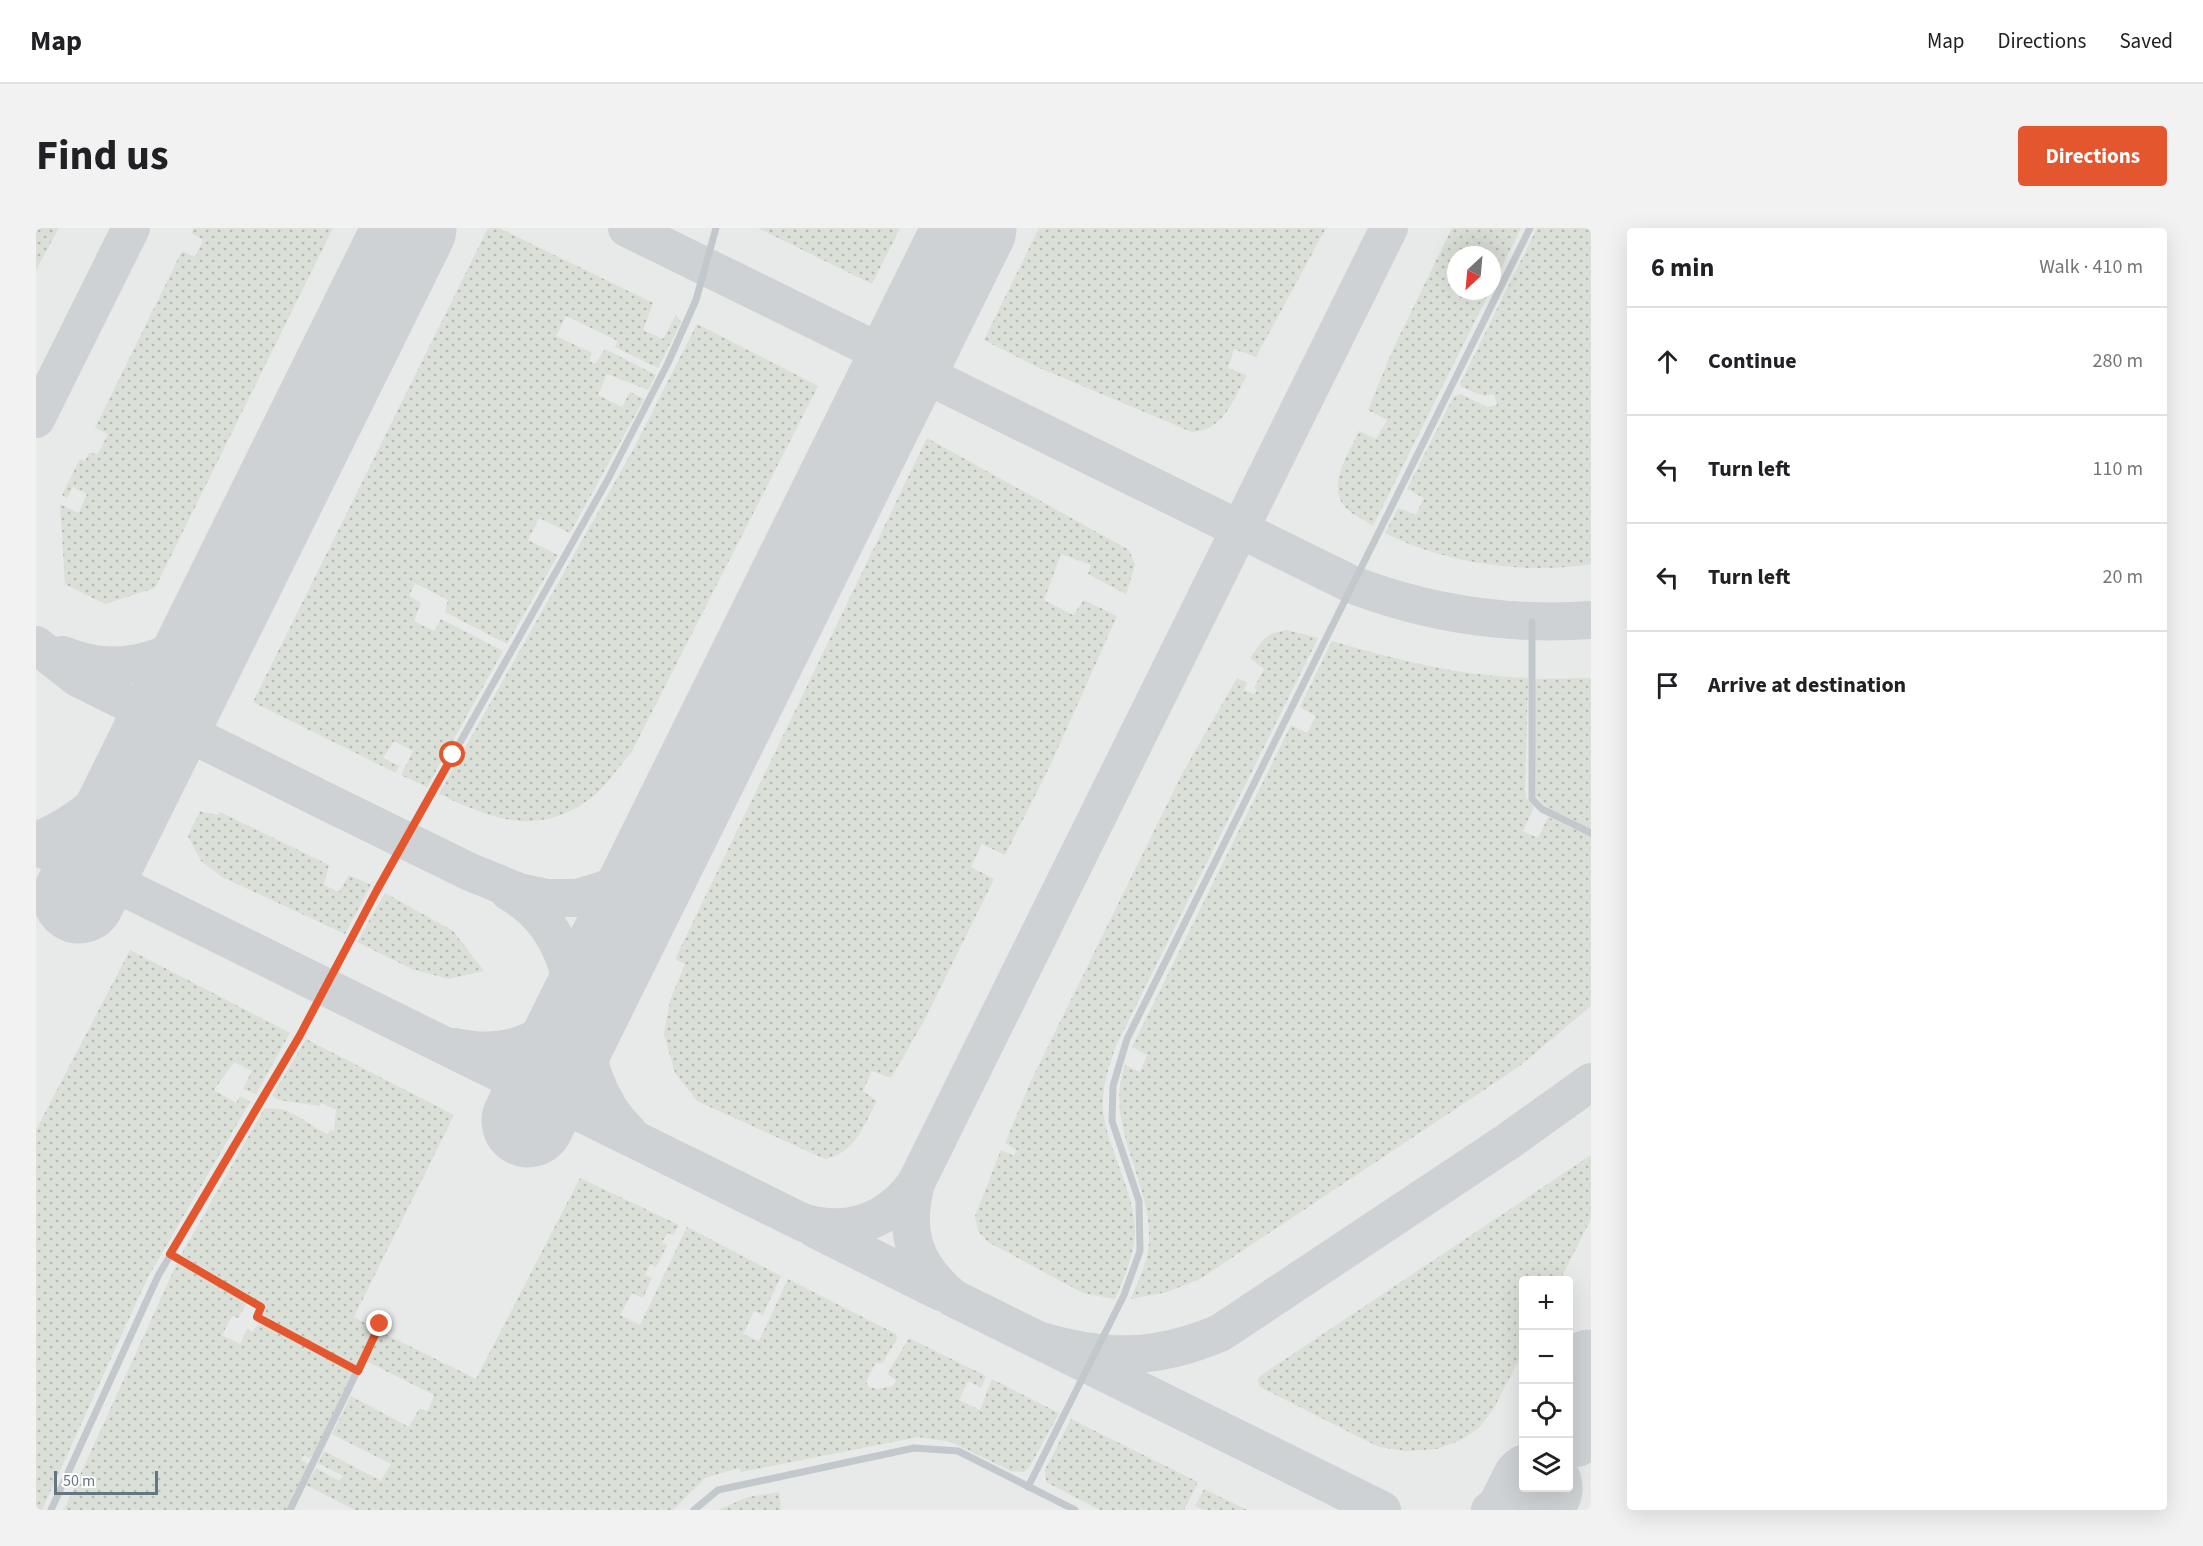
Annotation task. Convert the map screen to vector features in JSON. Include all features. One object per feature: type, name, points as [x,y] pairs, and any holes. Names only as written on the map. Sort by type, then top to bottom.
[{"type":"lane","points":[[51,1510],[158,1276],[299,1037],[377,890],[607,481],[668,363],[696,300],[716,228]]},
{"type":"lane","points":[[1028,1486],[1124,1295],[1140,1251],[1139,1201],[1112,1121],[1113,1086],[1127,1039],[1530,228]]},
{"type":"lane","points":[[1532,622],[1532,799],[1542,809],[1591,833]]},
{"type":"lane","points":[[170,1254],[261,1307],[257,1317],[358,1371]]},
{"type":"lane","points":[[290,1510],[380,1324]]},
{"type":"lane","points":[[694,1510],[718,1490],[914,1448],[958,1451],[1075,1510]]},
{"type":"shaded area","points":[[36,228],[1591,228],[1591,1510],[36,1510]]},
{"type":"shaded area","points":[[36,228],[59,228],[36,270]]},
{"type":"shaded area","points":[[193,228],[333,228],[155,588],[105,604],[65,584],[60,504],[79,513],[87,494],[73,487],[67,498],[62,495],[80,459],[85,461],[89,453],[98,454],[108,434],[95,428],[182,251],[195,257],[203,240],[192,233]]},
{"type":"shaded area","points":[[488,228],[499,228],[653,303],[643,330],[663,339],[676,315],[681,322],[658,368],[615,347],[618,341],[566,316],[556,336],[592,353],[589,361],[595,364],[605,349],[656,375],[648,390],[607,374],[598,395],[622,407],[630,392],[644,399],[570,533],[539,518],[528,540],[558,555],[507,644],[445,612],[448,600],[415,583],[409,596],[421,603],[414,621],[434,631],[441,619],[503,651],[427,787],[401,775],[413,751],[394,741],[383,758],[399,766],[396,773],[253,702]]},
{"type":"shaded area","points":[[758,228],[900,228],[872,284]]},
{"type":"shaded area","points":[[1039,228],[1326,228],[1256,357],[1234,349],[1228,368],[1247,375],[1232,403],[1220,420],[1212,426],[1192,432],[1035,366],[984,340]]},
{"type":"shaded area","points":[[1452,228],[1521,228],[1501,268],[1501,246],[1447,246],[1447,300],[1486,300],[1373,526],[1345,507],[1340,499],[1339,479],[1359,431],[1376,439],[1387,420],[1368,410],[1393,349]]},
{"type":"shaded area","points":[[1537,228],[1591,228],[1591,564],[1540,568],[1486,564],[1433,552],[1385,533],[1398,508],[1416,515],[1424,498],[1407,489],[1454,396],[1461,394],[1487,407],[1497,405],[1494,394],[1484,396],[1461,387],[1460,384]]},
{"type":"shaded area","points":[[697,324],[818,386],[631,753],[607,783],[591,798],[552,818],[533,821],[497,817],[439,794],[633,450]]},
{"type":"shaded area","points":[[927,438],[1129,550],[1135,565],[1126,594],[1088,574],[1091,565],[1061,554],[1044,600],[1073,615],[1084,600],[1117,616],[1050,766],[1005,855],[982,844],[971,867],[994,879],[924,1021],[891,1078],[872,1071],[863,1091],[877,1101],[857,1137],[844,1151],[825,1159],[697,1101],[675,1073],[664,1034],[670,1001],[685,964],[675,959]]},
{"type":"shaded area","points":[[1287,630],[1318,638],[1115,1048],[1104,1087],[1103,1111],[1110,1141],[1131,1202],[1135,1232],[1133,1250],[1115,1299],[1083,1293],[988,1242],[978,1231],[975,1216],[1001,1150],[1014,1156],[1017,1150],[1005,1143],[1031,1081],[1182,774],[1237,678],[1247,683],[1244,690],[1254,694],[1257,690],[1254,688],[1264,669],[1250,658],[1258,647],[1274,633]]},
{"type":"shaded area","points":[[1332,641],[1429,666],[1478,674],[1528,678],[1525,791],[1526,798],[1534,807],[1523,831],[1538,838],[1548,817],[1591,837],[1591,1006],[1517,1068],[1200,1279],[1167,1292],[1131,1299],[1145,1264],[1149,1242],[1148,1219],[1120,1109],[1120,1087],[1125,1065],[1140,1072],[1147,1055],[1132,1047],[1291,725],[1307,733],[1316,716],[1300,707]]},
{"type":"shaded area","points":[[1591,678],[1591,829],[1547,807],[1536,796],[1534,679]]},
{"type":"shaded area","points":[[200,811],[218,815],[220,812],[329,865],[324,885],[339,892],[349,875],[371,885],[345,934],[222,877],[201,861],[188,836]]},
{"type":"shaded area","points":[[385,893],[453,931],[484,971],[449,979],[412,969],[357,942]]},
{"type":"shaded area","points":[[130,950],[290,1033],[256,1094],[243,1089],[252,1071],[234,1062],[214,1090],[236,1103],[240,1096],[250,1102],[148,1277],[42,1510],[36,1510],[36,1130]]},
{"type":"shaded area","points":[[306,1039],[454,1115],[354,1317],[374,1328],[359,1364],[353,1365],[266,1318],[264,1312],[266,1306],[181,1255],[264,1109],[273,1108],[290,1112],[328,1134],[330,1130],[334,1131],[336,1110],[321,1103],[320,1106],[279,1100],[272,1096]]},
{"type":"shaded area","points":[[1591,1155],[1591,1219],[1562,1276],[1519,1276],[1519,1359],[1494,1408],[1479,1428],[1459,1441],[1436,1449],[1406,1451],[1379,1447],[1260,1387],[1258,1381],[1260,1376]]},
{"type":"shaded area","points":[[580,1178],[679,1225],[673,1235],[668,1233],[662,1242],[667,1246],[656,1267],[650,1264],[645,1275],[652,1278],[643,1298],[632,1293],[620,1315],[640,1325],[687,1227],[781,1276],[763,1315],[754,1311],[743,1334],[759,1341],[788,1279],[896,1334],[897,1339],[883,1362],[875,1364],[866,1382],[869,1387],[878,1389],[893,1386],[896,1380],[887,1374],[909,1338],[986,1376],[981,1388],[968,1381],[959,1400],[980,1410],[992,1379],[1059,1413],[1030,1466],[1024,1472],[1011,1471],[951,1442],[918,1437],[741,1472],[739,1468],[705,1478],[673,1510],[355,1510],[306,1485],[316,1468],[339,1481],[343,1476],[318,1463],[324,1451],[381,1481],[391,1464],[332,1434],[351,1396],[409,1427],[419,1409],[428,1411],[434,1395],[366,1361],[381,1332],[476,1379]]},
{"type":"shaded area","points":[[177,1263],[247,1303],[238,1318],[232,1316],[222,1335],[240,1344],[247,1329],[253,1332],[259,1322],[354,1373],[314,1454],[309,1458],[304,1455],[301,1460],[309,1464],[286,1510],[64,1510]]},
{"type":"shaded area","points":[[1071,1419],[1198,1482],[1184,1510],[1100,1510],[1046,1482],[1045,1470]]},
{"type":"shaded area","points":[[1204,1489],[1247,1510],[1204,1510],[1195,1506]]},
{"type":"shaded area","points":[[779,1492],[781,1510],[718,1510],[748,1497]]},
{"type":"taxiway","points":[[36,419],[131,228]]},
{"type":"taxiway","points":[[370,310],[408,228]]},
{"type":"taxiway","points":[[627,228],[1353,585],[1411,604],[1470,616],[1530,621],[1591,620]]},
{"type":"taxiway","points":[[36,847],[58,855],[804,1223],[837,1227],[853,1226],[881,1216],[894,1207],[916,1183],[1389,228]]},
{"type":"taxiway","points":[[63,655],[101,665],[139,663],[175,650],[191,639],[211,620],[219,607],[281,489]]},
{"type":"taxiway","points":[[36,841],[68,825],[97,804],[121,779],[161,721],[210,626]]},
{"type":"taxiway","points":[[36,645],[78,678],[325,801],[470,872],[519,892],[548,898],[577,898],[604,890],[630,877],[647,861],[668,830],[723,726]]},
{"type":"taxiway","points":[[455,1047],[495,1050],[528,1042],[556,1025],[580,1000],[600,970],[650,874]]},
{"type":"taxiway","points":[[509,892],[538,915],[558,942],[569,973],[593,1074],[607,1105],[629,1133]]},
{"type":"taxiway","points":[[1041,1341],[1088,1352],[1131,1354],[1174,1348],[1220,1333],[1507,1142],[1591,1082]]},
{"type":"taxiway","points":[[916,1183],[911,1217],[915,1247],[929,1273],[953,1298],[1382,1510]]},
{"type":"taxiway","points":[[815,1229],[941,1292]]},
{"type":"taxiway","points":[[1490,1510],[1519,1492]]},
{"type":"runway","points":[[79,897],[410,228]]},
{"type":"runway","points":[[528,1121],[970,228]]},
{"type":"runway","points":[[1573,1412],[1591,1376]]},
{"type":"runway","points":[[1525,1510],[1534,1492]]},
{"type":"route","points":[[380,1324],[358,1371],[257,1317],[261,1307],[170,1254],[299,1037],[377,890],[453,755]]}]
